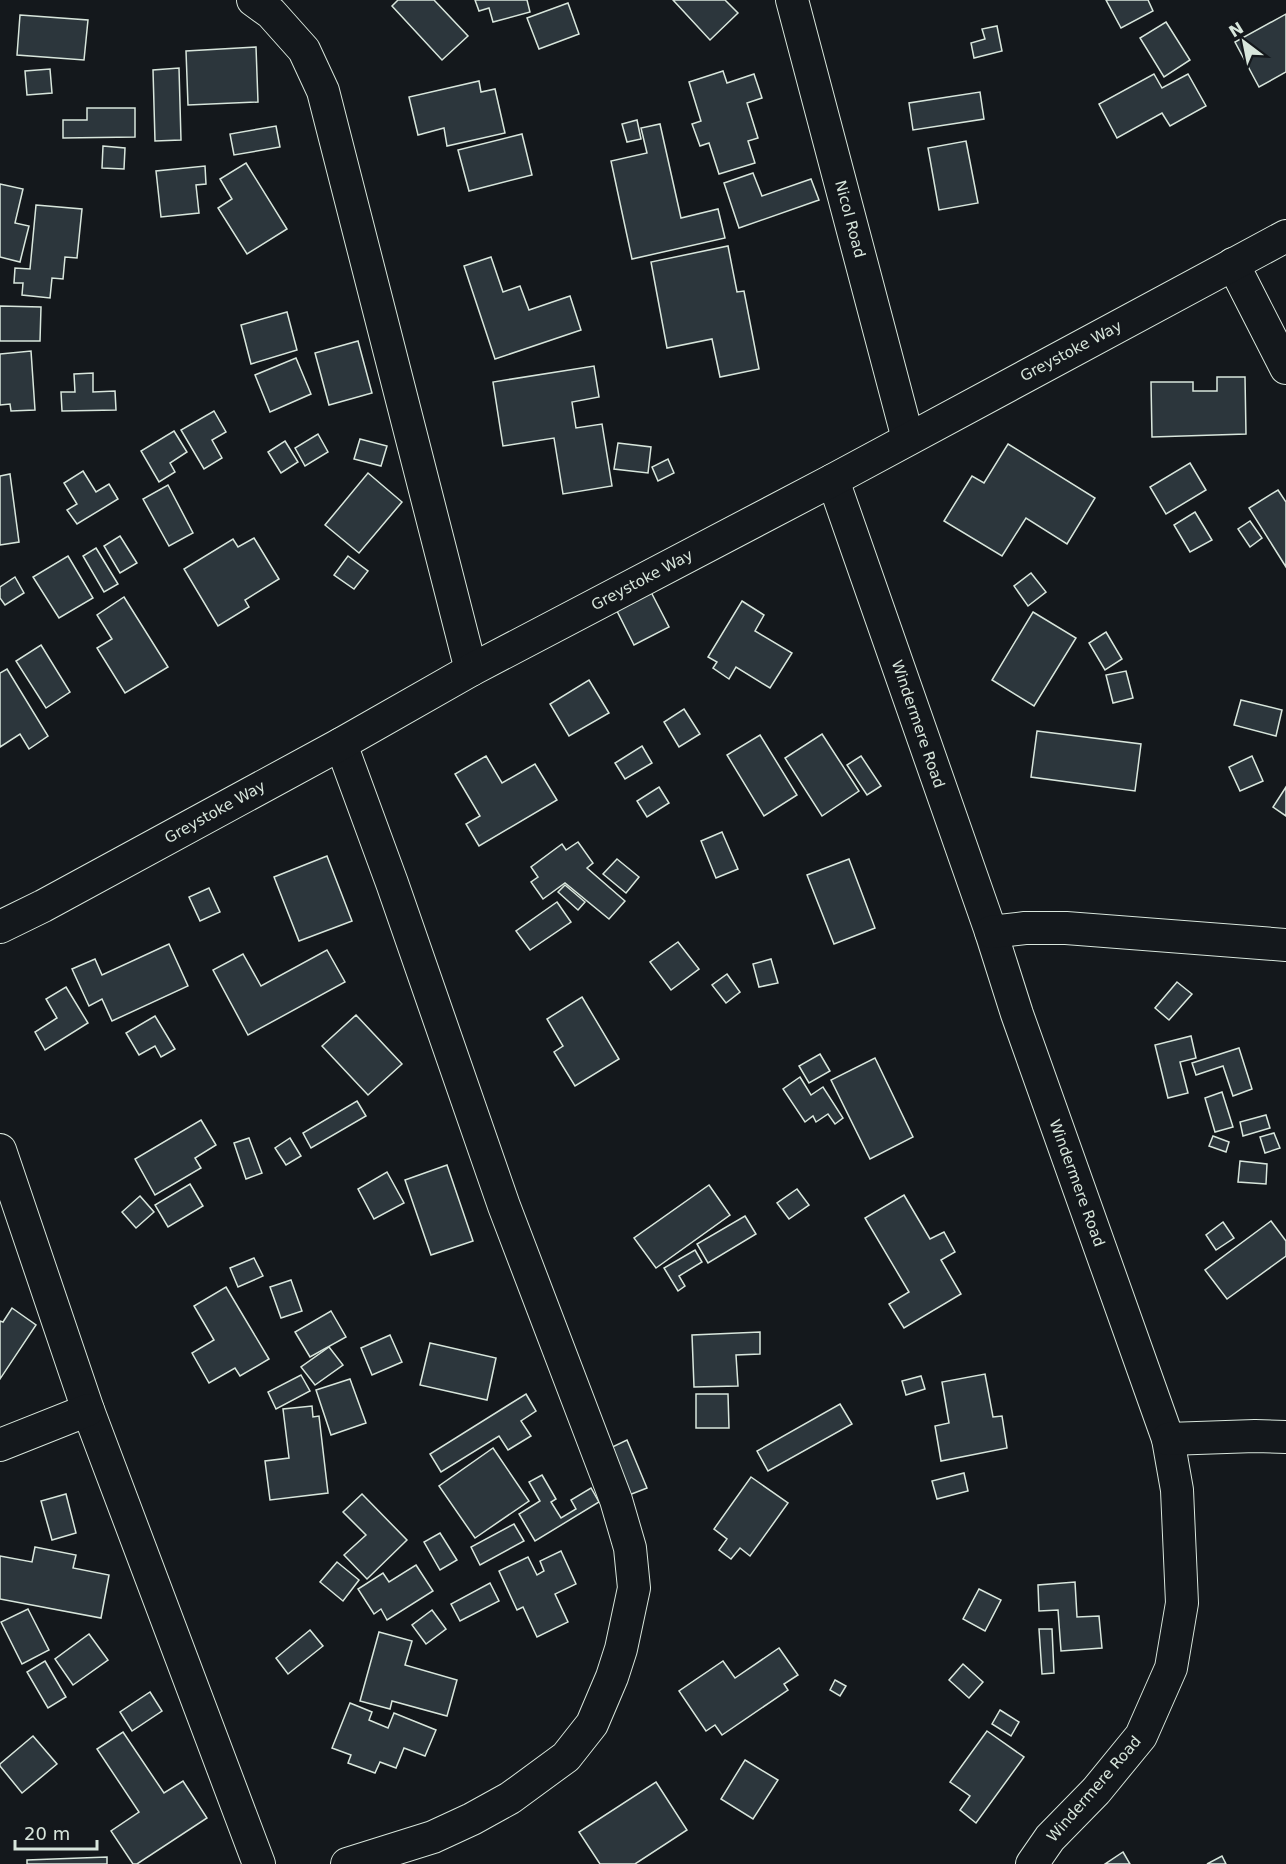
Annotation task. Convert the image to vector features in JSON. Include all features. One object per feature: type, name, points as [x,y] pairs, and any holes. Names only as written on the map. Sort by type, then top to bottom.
[{"type":"street","points":[[253,0],[271,13],[304,50],[323,91],[471,670]]},
{"type":"street","name":"Nicol Road","points":[[792,0],[908,439]]},
{"type":"street","name":"Greystoke Way","points":[[0,927],[43,906],[340,744],[471,670],[832,480],[1286,236]]},
{"type":"street","points":[[1233,264],[1286,368]]},
{"type":"street","name":"Windermere Road","points":[[832,480],[1168,1440],[1177,1490],[1182,1604],[1171,1668],[1141,1736],[1096,1791],[1050,1838],[1032,1864]]},
{"type":"street","points":[[340,744],[392,883],[504,1206],[616,1500],[630,1548],[634,1587],[621,1649],[612,1677],[592,1724],[566,1757],[510,1798],[472,1819],[433,1837],[347,1864]]},
{"type":"street","points":[[991,932],[1025,928],[1066,928],[1286,945]]},
{"type":"street","points":[[0,1150],[88,1410],[259,1864]]},
{"type":"street","points":[[0,1445],[88,1410]]},
{"type":"street","points":[[1168,1440],[1286,1437]]},
{"type":"building","points":[[398,0],[434,0],[468,36],[442,60],[392,6]]},
{"type":"building","points":[[475,0],[527,0],[530,12],[493,22],[489,8],[479,11]]},
{"type":"building","points":[[673,0],[725,0],[738,13],[710,40]]},
{"type":"building","points":[[1106,0],[1148,0],[1153,11],[1121,28]]},
{"type":"building","points":[[568,3],[579,34],[539,49],[527,18]]},
{"type":"building","points":[[1286,14],[1286,72],[1259,87],[1235,42]]},
{"type":"building","points":[[20,15],[88,20],[84,60],[17,55]]},
{"type":"building","points":[[1166,22],[1190,60],[1164,77],[1140,38]]},
{"type":"building","points":[[997,26],[1002,51],[974,58],[971,43],[985,39],[982,29]]},
{"type":"building","points":[[256,47],[258,102],[188,105],[186,51]]},
{"type":"building","points":[[179,68],[181,140],[155,141],[153,70]]},
{"type":"building","points":[[50,69],[52,93],[27,95],[25,71]]},
{"type":"building","points":[[723,71],[727,83],[754,74],[762,98],[747,103],[758,138],[748,141],[755,163],[719,174],[709,143],[700,146],[692,124],[701,121],[689,82]]},
{"type":"building","points":[[1154,74],[1162,88],[1188,74],[1206,106],[1170,126],[1162,113],[1117,138],[1099,104]]},
{"type":"building","points":[[479,81],[481,92],[495,89],[505,133],[447,146],[444,128],[418,135],[409,97]]},
{"type":"building","points":[[980,92],[984,119],[913,130],[909,103]]},
{"type":"building","points":[[87,108],[135,108],[135,137],[63,138],[63,120],[87,120]]},
{"type":"building","points":[[637,120],[641,139],[627,142],[622,124]]},
{"type":"building","points":[[660,124],[681,218],[718,209],[725,238],[632,259],[611,161],[647,153],[641,128]]},
{"type":"building","points":[[276,126],[280,147],[234,155],[230,134]]},
{"type":"building","points":[[522,134],[532,175],[469,191],[458,150]]},
{"type":"building","points":[[966,141],[978,203],[939,210],[928,148]]},
{"type":"building","points":[[103,146],[125,148],[124,169],[102,168]]},
{"type":"building","points":[[246,163],[287,229],[247,254],[218,208],[232,199],[220,179]]},
{"type":"building","points":[[205,166],[206,184],[196,185],[199,213],[161,217],[156,171]]},
{"type":"building","points":[[753,173],[762,196],[811,179],[819,200],[739,228],[724,183]]},
{"type":"building","points":[[0,184],[23,189],[15,223],[29,226],[20,262],[0,257]]},
{"type":"building","points":[[36,205],[82,209],[77,258],[65,257],[63,279],[52,278],[50,298],[22,295],[23,283],[14,283],[15,268],[30,269]]},
{"type":"building","points":[[728,246],[737,292],[744,291],[759,369],[720,377],[712,339],[667,348],[651,262]]},
{"type":"building","points":[[491,257],[503,292],[520,286],[529,310],[570,296],[581,330],[495,359],[464,266]]},
{"type":"building","points":[[0,306],[41,307],[40,341],[0,341]]},
{"type":"building","points":[[287,312],[297,350],[251,364],[241,325]]},
{"type":"building","points":[[358,341],[372,393],[329,405],[315,353]]},
{"type":"building","points":[[31,351],[35,410],[11,411],[10,404],[0,405],[0,354]]},
{"type":"building","points":[[296,358],[311,394],[270,412],[255,375]]},
{"type":"building","points":[[594,366],[599,397],[572,402],[576,428],[602,424],[612,486],[563,494],[554,438],[503,446],[493,382]]},
{"type":"building","points":[[93,373],[93,392],[115,391],[116,410],[62,411],[61,392],[75,392],[74,374]]},
{"type":"building","points":[[1217,377],[1245,377],[1246,434],[1152,437],[1151,382],[1193,382],[1193,391],[1217,391]]},
{"type":"building","points":[[214,411],[226,432],[212,440],[222,458],[204,469],[181,430]]},
{"type":"building","points":[[174,431],[187,452],[170,463],[175,472],[159,482],[141,451]]},
{"type":"building","points":[[318,434],[328,452],[305,466],[295,448]]},
{"type":"building","points":[[360,439],[387,446],[381,466],[354,459]]},
{"type":"building","points":[[285,441],[298,462],[281,473],[268,452]]},
{"type":"building","points":[[618,443],[651,447],[648,473],[614,469]]},
{"type":"building","points":[[1008,444],[1095,498],[1067,544],[1026,518],[1002,556],[944,521],[972,476],[984,483]]},
{"type":"building","points":[[668,459],[674,473],[658,481],[652,467]]},
{"type":"building","points":[[1190,463],[1206,490],[1166,514],[1150,487]]},
{"type":"building","points":[[83,471],[96,492],[109,484],[118,499],[77,524],[67,510],[77,504],[64,483]]},
{"type":"building","points":[[368,473],[402,502],[359,553],[325,525]]},
{"type":"building","points":[[10,474],[19,542],[0,545],[0,476]]},
{"type":"building","points":[[168,485],[193,533],[169,546],[143,499]]},
{"type":"building","points":[[1278,490],[1286,502],[1286,567],[1249,508]]},
{"type":"building","points":[[1195,512],[1212,540],[1190,552],[1174,525]]},
{"type":"building","points":[[1250,521],[1262,538],[1250,547],[1238,529]]},
{"type":"building","points":[[120,536],[137,563],[120,573],[104,546]]},
{"type":"building","points":[[254,538],[279,579],[245,600],[249,607],[218,626],[184,569],[233,539],[238,547]]},
{"type":"building","points":[[96,548],[118,584],[104,592],[83,556]]},
{"type":"building","points":[[68,556],[93,598],[59,618],[33,577]]},
{"type":"building","points":[[348,556],[368,571],[354,589],[334,575]]},
{"type":"building","points":[[1031,573],[1046,592],[1028,606],[1014,586]]},
{"type":"building","points":[[15,577],[24,593],[5,605],[0,598],[0,587]]},
{"type":"building","points":[[651,592],[669,627],[634,645],[616,609]]},
{"type":"building","points":[[124,597],[168,667],[125,693],[97,648],[112,639],[97,615]]},
{"type":"building","points":[[742,601],[764,615],[755,631],[792,653],[770,688],[736,667],[729,679],[713,668],[717,662],[708,657]]},
{"type":"building","points":[[1033,612],[1076,638],[1034,706],[992,680]]},
{"type":"building","points":[[1106,632],[1122,659],[1105,670],[1089,643]]},
{"type":"building","points":[[41,645],[70,692],[46,708],[16,661]]},
{"type":"building","points":[[7,669],[48,736],[29,749],[20,734],[0,747],[0,673]]},
{"type":"building","points":[[1126,671],[1133,698],[1113,703],[1106,675]]},
{"type":"building","points":[[589,680],[609,713],[569,736],[550,704]]},
{"type":"building","points":[[1241,700],[1282,710],[1276,736],[1234,725]]},
{"type":"building","points":[[684,709],[700,734],[679,747],[664,722]]},
{"type":"building","points":[[1037,731],[1141,744],[1135,791],[1031,777]]},
{"type":"building","points":[[822,734],[859,791],[822,816],[785,758]]},
{"type":"building","points":[[760,735],[797,795],[764,816],[727,755]]},
{"type":"building","points":[[642,746],[652,763],[625,779],[615,763]]},
{"type":"building","points":[[486,756],[502,783],[535,764],[557,800],[479,846],[466,824],[480,816],[455,774]]},
{"type":"building","points":[[861,756],[881,786],[867,795],[847,765]]},
{"type":"building","points":[[1252,756],[1263,781],[1240,791],[1229,767]]},
{"type":"building","points":[[659,787],[669,803],[647,817],[637,801]]},
{"type":"building","points":[[1286,787],[1286,816],[1273,807]]},
{"type":"building","points":[[722,832],[738,869],[716,878],[701,841]]},
{"type":"building","points":[[578,842],[593,863],[587,868],[625,901],[609,919],[565,883],[543,899],[531,882],[538,877],[531,867],[562,844],[566,850]]},
{"type":"building","points":[[327,856],[352,921],[299,941],[274,877]]},
{"type":"building","points":[[617,859],[639,877],[626,893],[603,874]]},
{"type":"building","points":[[849,859],[875,928],[834,944],[807,875]]},
{"type":"building","points":[[565,885],[585,902],[578,910],[558,892]]},
{"type":"building","points":[[209,888],[220,912],[200,921],[189,897]]},
{"type":"building","points":[[557,902],[571,922],[530,950],[516,931]]},
{"type":"building","points":[[678,942],[699,969],[671,990],[650,962]]},
{"type":"building","points":[[169,944],[188,986],[112,1021],[102,999],[89,1006],[72,969],[95,959],[102,975]]},
{"type":"building","points":[[327,950],[345,982],[248,1035],[213,970],[243,954],[261,986]]},
{"type":"building","points":[[771,959],[778,983],[759,987],[753,964]]},
{"type":"building","points":[[727,974],[740,992],[726,1003],[712,985]]},
{"type":"building","points":[[1177,982],[1192,994],[1169,1020],[1155,1008]]},
{"type":"building","points":[[66,987],[88,1023],[45,1050],[35,1032],[57,1018],[46,999]]},
{"type":"building","points":[[582,997],[619,1059],[575,1086],[554,1052],[563,1046],[547,1019]]},
{"type":"building","points":[[356,1015],[402,1064],[368,1095],[322,1046]]},
{"type":"building","points":[[155,1016],[175,1049],[161,1057],[155,1046],[139,1055],[126,1033]]},
{"type":"building","points":[[1191,1036],[1196,1058],[1180,1062],[1188,1093],[1168,1098],[1155,1045]]},
{"type":"building","points":[[1239,1048],[1252,1089],[1233,1096],[1223,1066],[1196,1075],[1192,1063]]},
{"type":"building","points":[[820,1054],[830,1071],[809,1083],[799,1066]]},
{"type":"building","points":[[875,1058],[913,1137],[870,1159],[831,1080]]},
{"type":"building","points":[[800,1077],[811,1095],[823,1087],[843,1118],[835,1124],[828,1114],[816,1122],[813,1116],[805,1122],[783,1089]]},
{"type":"building","points":[[1222,1092],[1233,1127],[1215,1132],[1205,1098]]},
{"type":"building","points":[[357,1101],[366,1116],[311,1148],[303,1133]]},
{"type":"building","points":[[1266,1115],[1270,1128],[1243,1136],[1240,1122]]},
{"type":"building","points":[[201,1120],[216,1145],[195,1158],[201,1168],[155,1195],[135,1159]]},
{"type":"building","points":[[1274,1133],[1280,1148],[1265,1153],[1260,1137]]},
{"type":"building","points":[[1213,1136],[1229,1142],[1226,1152],[1209,1146]]},
{"type":"building","points":[[249,1138],[262,1173],[246,1179],[234,1143]]},
{"type":"building","points":[[290,1138],[301,1156],[286,1165],[275,1148]]},
{"type":"building","points":[[1240,1161],[1267,1164],[1266,1184],[1238,1182]]},
{"type":"building","points":[[447,1165],[473,1241],[431,1255],[405,1180]]},
{"type":"building","points":[[387,1172],[404,1203],[374,1219],[358,1189]]},
{"type":"building","points":[[190,1184],[203,1206],[168,1227],[155,1205]]},
{"type":"building","points":[[709,1185],[730,1215],[656,1268],[634,1238]]},
{"type":"building","points":[[797,1189],[809,1205],[789,1219],[777,1203]]},
{"type":"building","points":[[904,1195],[930,1239],[944,1232],[955,1252],[941,1260],[961,1294],[904,1328],[889,1304],[909,1292],[865,1218]]},
{"type":"building","points":[[140,1196],[154,1212],[136,1228],[122,1212]]},
{"type":"building","points":[[745,1216],[756,1234],[708,1263],[697,1244]]},
{"type":"building","points":[[1271,1221],[1286,1241],[1286,1256],[1227,1299],[1205,1270]]},
{"type":"building","points":[[1223,1222],[1234,1238],[1216,1250],[1206,1235]]},
{"type":"building","points":[[695,1250],[702,1262],[679,1276],[685,1286],[678,1291],[664,1268]]},
{"type":"building","points":[[254,1258],[263,1276],[238,1287],[230,1268]]},
{"type":"building","points":[[291,1280],[302,1311],[281,1318],[270,1287]]},
{"type":"building","points":[[226,1287],[269,1359],[240,1376],[235,1368],[209,1383],[192,1353],[214,1340],[194,1306]]},
{"type":"building","points":[[12,1308],[36,1325],[0,1379],[0,1321],[3,1322]]},
{"type":"building","points":[[331,1311],[346,1337],[310,1357],[295,1332]]},
{"type":"building","points":[[760,1332],[760,1354],[736,1355],[738,1386],[694,1387],[692,1335]]},
{"type":"building","points":[[390,1335],[402,1362],[372,1375],[361,1348]]},
{"type":"building","points":[[430,1343],[496,1358],[487,1400],[420,1385]]},
{"type":"building","points":[[329,1347],[343,1365],[315,1385],[301,1367]]},
{"type":"building","points":[[985,1374],[993,1417],[1002,1416],[1007,1448],[941,1461],[935,1426],[949,1423],[942,1382]]},
{"type":"building","points":[[301,1375],[310,1391],[276,1409],[268,1392]]},
{"type":"building","points":[[921,1376],[925,1389],[906,1395],[902,1381]]},
{"type":"building","points":[[350,1379],[366,1423],[331,1435],[316,1390]]},
{"type":"building","points":[[526,1394],[536,1411],[521,1421],[531,1436],[508,1450],[499,1436],[441,1472],[430,1454]]},
{"type":"building","points":[[696,1394],[728,1394],[729,1428],[696,1428]]},
{"type":"building","points":[[840,1404],[852,1424],[768,1471],[757,1451]]},
{"type":"building","points":[[312,1406],[313,1417],[319,1416],[328,1493],[270,1500],[265,1461],[289,1458],[283,1409]]},
{"type":"building","points":[[627,1440],[647,1488],[629,1495],[608,1449]]},
{"type":"building","points":[[493,1448],[529,1501],[475,1538],[439,1486]]},
{"type":"building","points":[[964,1473],[968,1491],[937,1499],[932,1481]]},
{"type":"building","points":[[542,1475],[556,1499],[551,1502],[561,1518],[576,1509],[571,1500],[591,1488],[599,1502],[535,1541],[519,1514],[540,1501],[529,1482]]},
{"type":"building","points":[[751,1477],[788,1503],[750,1556],[740,1548],[731,1559],[719,1550],[727,1539],[714,1529]]},
{"type":"building","points":[[66,1494],[76,1533],[52,1540],[41,1501]]},
{"type":"building","points":[[362,1494],[407,1540],[367,1579],[344,1555],[366,1535],[343,1512]]},
{"type":"building","points":[[514,1524],[524,1541],[480,1565],[471,1547]]},
{"type":"building","points":[[440,1533],[457,1560],[440,1570],[424,1542]]},
{"type":"building","points":[[35,1547],[76,1555],[73,1568],[109,1575],[101,1618],[0,1599],[0,1556],[32,1562]]},
{"type":"building","points":[[561,1551],[576,1584],[555,1594],[568,1622],[537,1637],[523,1607],[517,1610],[499,1571],[528,1557],[537,1575],[544,1571],[540,1561]]},
{"type":"building","points":[[337,1562],[359,1580],[343,1601],[320,1582]]},
{"type":"building","points":[[416,1565],[433,1591],[387,1620],[381,1609],[374,1614],[358,1589],[383,1573],[389,1582]]},
{"type":"building","points":[[1075,1582],[1077,1617],[1099,1616],[1102,1648],[1061,1651],[1058,1610],[1039,1611],[1038,1585]]},
{"type":"building","points":[[490,1583],[499,1601],[460,1621],[451,1604]]},
{"type":"building","points":[[979,1589],[1001,1600],[985,1631],[963,1619]]},
{"type":"building","points":[[28,1609],[49,1650],[22,1664],[1,1622]]},
{"type":"building","points":[[432,1610],[446,1629],[426,1644],[412,1625]]},
{"type":"building","points":[[1039,1629],[1052,1629],[1054,1673],[1042,1674]]},
{"type":"building","points":[[310,1630],[323,1646],[288,1674],[276,1658]]},
{"type":"building","points":[[379,1632],[412,1641],[405,1665],[457,1680],[447,1716],[392,1701],[390,1709],[360,1701]]},
{"type":"building","points":[[89,1634],[108,1660],[73,1685],[55,1659]]},
{"type":"building","points":[[779,1648],[798,1675],[784,1684],[788,1690],[722,1735],[715,1725],[706,1731],[679,1691],[723,1661],[735,1678]]},
{"type":"building","points":[[45,1661],[66,1697],[48,1708],[27,1672]]},
{"type":"building","points":[[963,1664],[983,1682],[969,1698],[949,1680]]},
{"type":"building","points":[[835,1680],[846,1686],[840,1696],[830,1690]]},
{"type":"building","points":[[150,1692],[162,1711],[132,1731],[120,1712]]},
{"type":"building","points":[[350,1703],[372,1712],[369,1720],[388,1728],[394,1713],[436,1730],[425,1756],[404,1748],[396,1768],[380,1762],[375,1773],[348,1763],[351,1755],[332,1748]]},
{"type":"building","points":[[1000,1710],[1019,1722],[1011,1736],[992,1724]]},
{"type":"building","points":[[987,1731],[1024,1757],[976,1823],[960,1810],[970,1796],[950,1782]]},
{"type":"building","points":[[123,1732],[164,1793],[183,1781],[207,1818],[137,1864],[133,1864],[111,1831],[139,1812],[97,1749]]},
{"type":"building","points":[[33,1736],[57,1764],[22,1793],[0,1764]]},
{"type":"building","points":[[745,1760],[778,1780],[753,1819],[721,1799]]},
{"type":"building","points":[[656,1782],[687,1830],[635,1864],[600,1864],[579,1832]]},
{"type":"building","points":[[1123,1852],[1130,1864],[1105,1864]]},
{"type":"building","points":[[1222,1856],[1226,1864],[1207,1864]]},
{"type":"building","points":[[107,1857],[107,1864],[27,1864],[27,1860]]}]
